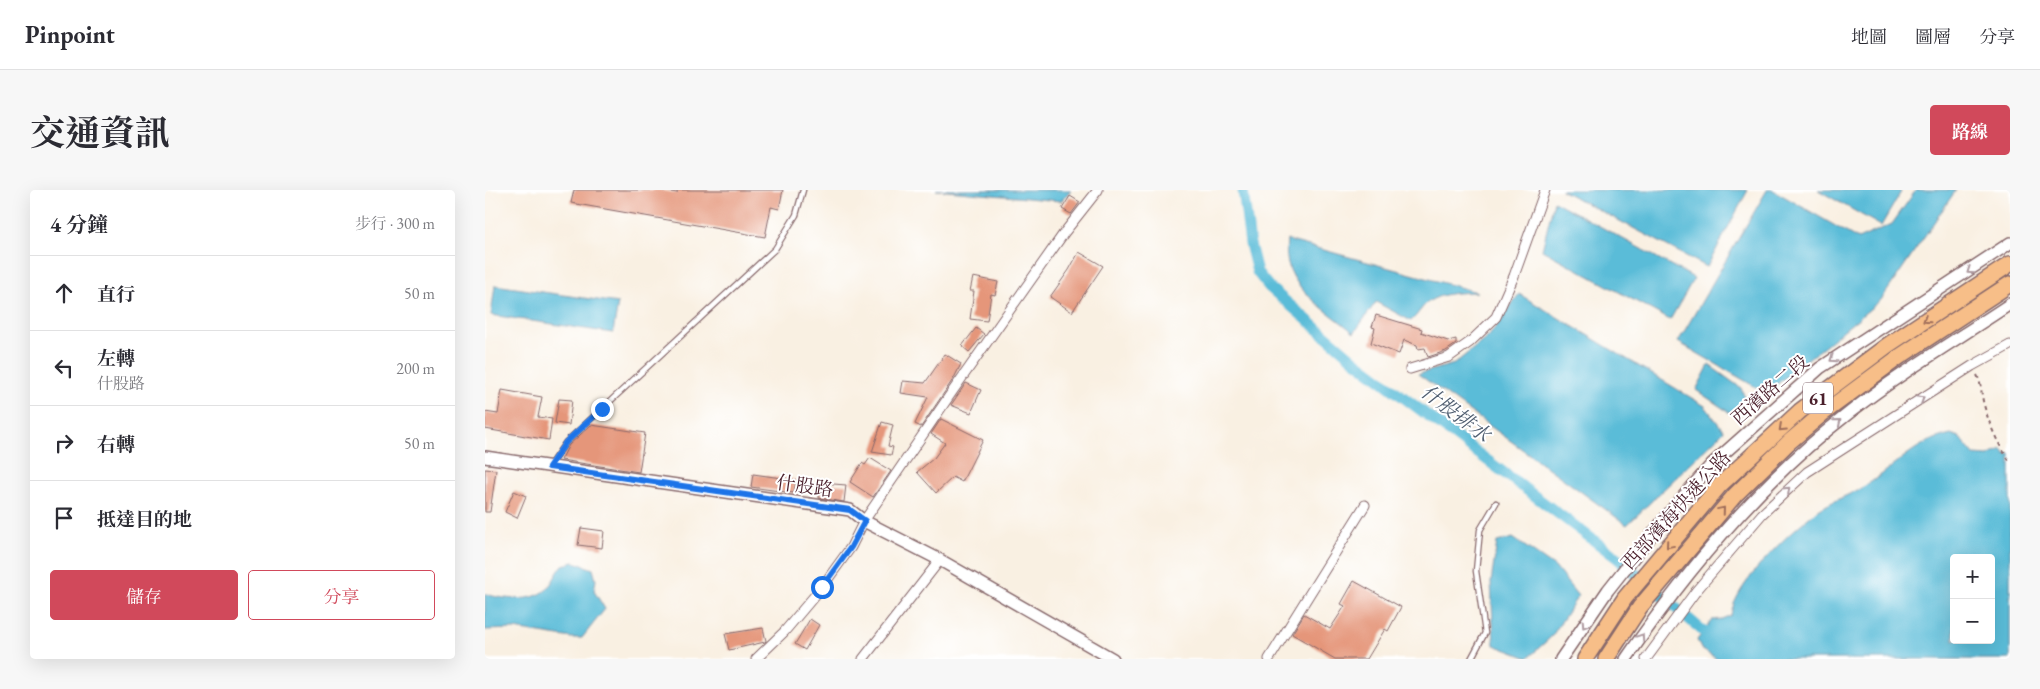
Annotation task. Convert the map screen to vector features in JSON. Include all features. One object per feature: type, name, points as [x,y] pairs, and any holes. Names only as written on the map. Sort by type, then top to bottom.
[{"type":"highway","name":"西部濱海快速公路","points":[[1585,659],[1625,598],[1721,484],[1800,411],[1889,345],[2010,264]]},
{"type":"highway","name":"西部濱海快速公路","points":[[1606,659],[1640,608],[1675,578],[1735,494],[1788,443],[1822,414],[1899,357],[2010,284]]},
{"type":"street","points":[[756,659],[784,632],[822,587],[851,547],[865,521],[951,392],[1098,190]]},
{"type":"street","points":[[1410,369],[1449,357],[1470,342],[1496,316],[1514,276],[1545,190]]},
{"type":"street","name":"西濱路二段","points":[[1561,659],[1608,590],[1675,506],[1713,463],[1820,368],[2010,243]]},
{"type":"street","points":[[1626,659],[1655,616],[1675,578],[1782,470],[1842,419],[1897,379],[2010,304]]},
{"type":"street","points":[[1646,659],[1696,591],[1762,514],[1807,472],[1972,366],[2010,346]]},
{"type":"street","name":"什股路","points":[[485,457],[850,510],[865,521],[940,560],[1113,659]]},
{"type":"street","points":[[1269,659],[1365,505]]},
{"type":"street","points":[[863,659],[940,560]]},
{"type":"lane","points":[[549,467],[566,442],[775,249],[796,215],[803,190]]},
{"type":"lane","points":[[1471,659],[1485,634],[1476,571],[1480,530],[1496,504]]},
{"type":"path","points":[[1972,366],[1981,382],[1984,404],[1991,429],[2010,462]]},
{"type":"water","points":[[936,190],[1071,190],[1061,201]]},
{"type":"water","points":[[1561,190],[1748,190],[1707,267]]},
{"type":"water","points":[[1767,190],[1773,190],[1858,239],[1892,224],[1916,190],[1956,190],[1881,300],[1766,393],[1678,342]]},
{"type":"water","points":[[1818,190],[1898,190],[1901,192],[1881,226]]},
{"type":"water","points":[[1554,201],[1694,278],[1670,320],[1542,250]]},
{"type":"water","points":[[1287,240],[1477,292],[1451,294],[1432,299],[1411,321],[1376,302],[1354,333],[1318,305],[1297,283],[1290,271],[1287,256]]},
{"type":"water","points":[[495,285],[618,303],[613,333],[491,315]]},
{"type":"water","points":[[1519,294],[1705,406],[1724,431],[1627,525],[1418,374],[1454,364],[1489,336]]},
{"type":"water","points":[[1709,365],[1741,388],[1747,403],[1730,413],[1696,390]]},
{"type":"water","points":[[1951,434],[1959,437],[1974,455],[1988,456],[2002,449],[2005,454],[2010,454],[2010,659],[1717,659],[1701,649],[1697,640],[1712,620],[1722,619],[1731,615],[1735,602],[1743,588],[1781,542],[1820,509],[1865,486],[1927,442]]},
{"type":"water","points":[[1513,538],[1555,567],[1578,596],[1552,636],[1528,658],[1494,645],[1491,582],[1497,542]]},
{"type":"water","points":[[574,562],[593,569],[596,580],[594,591],[605,609],[582,638],[514,629],[485,630],[485,594],[517,599],[534,596],[547,589],[563,565]]},
{"type":"building","points":[[574,190],[659,190],[677,193],[678,190],[783,190],[779,209],[771,207],[765,237],[571,203]]},
{"type":"building","points":[[1070,196],[1080,202],[1071,214],[1062,209]]},
{"type":"building","points":[[1079,252],[1103,266],[1072,312],[1050,297]]},
{"type":"building","points":[[973,277],[998,282],[995,295],[991,294],[987,321],[970,319],[974,291],[970,291]]},
{"type":"building","points":[[1376,315],[1422,329],[1421,332],[1448,341],[1456,339],[1456,344],[1446,351],[1428,357],[1425,348],[1418,349],[1417,345],[1404,340],[1399,354],[1371,343],[1375,328],[1372,327]]},
{"type":"building","points":[[976,328],[984,334],[969,352],[962,346]]},
{"type":"building","points":[[945,354],[961,364],[954,378],[921,427],[915,424],[928,397],[901,393],[903,381],[925,383]]},
{"type":"building","points":[[966,383],[981,390],[971,413],[951,405]]},
{"type":"building","points":[[502,390],[542,397],[538,417],[552,419],[549,440],[485,429],[485,412],[498,414]]},
{"type":"building","points":[[559,399],[572,400],[569,425],[555,423]]},
{"type":"building","points":[[941,419],[983,440],[962,482],[953,477],[936,493],[917,472],[934,458],[945,443],[931,434]]},
{"type":"building","points":[[882,422],[893,425],[888,446],[893,447],[891,455],[872,452]]},
{"type":"building","points":[[591,425],[645,433],[639,472],[561,460],[569,445]]},
{"type":"building","points":[[870,458],[891,471],[873,497],[850,482],[862,463],[865,465]]},
{"type":"building","points":[[485,469],[496,470],[490,512],[485,512]]},
{"type":"building","points":[[753,474],[796,480],[794,493],[751,487]]},
{"type":"building","points":[[821,483],[846,485],[844,502],[819,498]]},
{"type":"building","points":[[514,491],[526,496],[517,518],[505,512]]},
{"type":"building","points":[[581,528],[604,531],[602,548],[578,545]]},
{"type":"building","points":[[1354,581],[1401,607],[1388,631],[1385,629],[1367,659],[1335,659],[1292,634],[1304,614],[1330,629],[1345,606],[1341,604]]},
{"type":"building","points":[[810,619],[819,625],[805,650],[795,644]]},
{"type":"building","points":[[763,628],[765,642],[729,650],[725,634]]},
{"type":"waterway","name":"什股排水","points":[[1243,190],[1250,244],[1257,272],[1269,287],[1354,360],[1616,557],[1703,631]]},
{"type":"route","points":[[602,409],[566,442],[549,467],[850,510],[865,521],[851,547],[822,587]]}]
